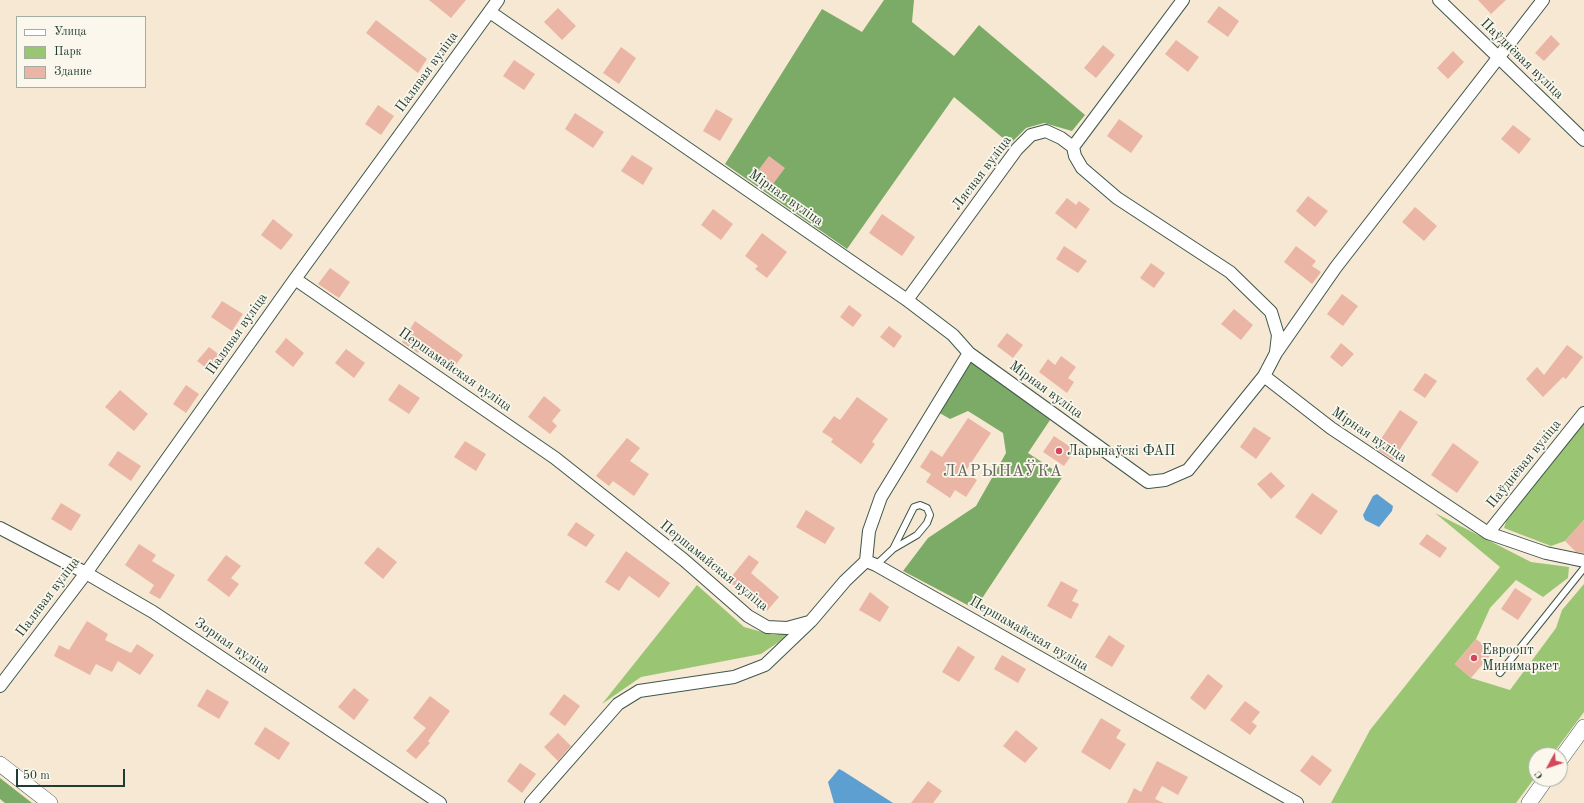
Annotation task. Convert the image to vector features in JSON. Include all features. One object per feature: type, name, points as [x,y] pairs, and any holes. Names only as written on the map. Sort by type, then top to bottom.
[{"type":"street","name":"Палявая вуліца","points":[[0,686],[86,573],[295,279],[498,0]]},
{"type":"street","points":[[1183,0],[1073,147],[1075,156],[1082,168],[1117,198],[1230,272],[1271,312],[1278,335],[1276,353]]},
{"type":"street","name":"Паўднёвая вуліца","points":[[1439,0],[1584,140]]},
{"type":"street","points":[[1264,376],[1276,353],[1336,267],[1543,0]]},
{"type":"street","name":"Мірная вуліца","points":[[490,12],[907,300],[953,335],[969,353],[1148,482],[1166,480],[1188,470],[1264,376],[1331,428],[1488,533],[1546,553],[1584,561]]},
{"type":"street","name":"Лясная вуліца","points":[[907,300],[1017,149],[1031,135],[1046,131],[1061,138],[1073,147]]},
{"type":"street","name":"Першамайская вуліца","points":[[295,279],[555,458],[684,560],[748,616],[767,627],[787,628],[811,622]]},
{"type":"street","points":[[531,803],[618,704],[639,691],[734,676],[765,665],[811,622],[845,581],[871,563],[869,531],[881,498],[969,353]]},
{"type":"street","name":"Паўднёвая вуліца","points":[[1488,533],[1584,413]]},
{"type":"street","name":"Зорная вуліца","points":[[0,528],[86,573],[153,612],[440,803]]},
{"type":"street","name":"Першамайская вуліца","points":[[871,563],[1297,803]]},
{"type":"street","points":[[1568,749],[1584,727]]},
{"type":"street","points":[[0,764],[50,803]]},
{"type":"street","points":[[1529,803],[1540,787]]},
{"type":"lane","points":[[871,563],[917,535],[927,523],[930,515],[927,508],[920,505],[914,507],[893,549]]},
{"type":"lane","points":[[1500,673],[1584,568]]},
{"type":"green space","points":[[884,0],[914,0],[912,22],[954,56],[979,25],[1085,115],[1072,131],[1044,123],[1026,128],[1010,144],[954,97],[847,249],[725,164],[822,9],[862,32]]},
{"type":"green space","points":[[971,361],[1050,420],[1028,453],[1063,476],[975,609],[903,571],[928,538],[976,506],[1006,453],[1003,433],[968,411],[950,419],[938,412]]},
{"type":"green space","points":[[1584,423],[1584,520],[1565,541],[1551,546],[1504,528],[1507,518]]},
{"type":"green space","points":[[1435,513],[1531,562],[1569,567],[1568,578],[1543,597],[1516,580],[1490,608],[1476,639],[1455,664],[1471,678],[1510,690],[1556,628],[1562,610],[1584,584],[1584,712],[1558,747],[1528,747],[1528,787],[1516,803],[1331,803],[1370,730],[1500,567]]},
{"type":"green space","points":[[697,585],[744,627],[773,635],[792,633],[761,654],[641,677],[602,704]]},
{"type":"green space","points":[[0,778],[32,803],[5,803],[0,799]]},
{"type":"water","points":[[1377,494],[1393,506],[1392,511],[1379,527],[1365,520],[1363,515],[1373,496]]},
{"type":"water","points":[[839,769],[893,803],[834,803],[828,782]]},
{"type":"building","points":[[429,0],[466,0],[451,18]]},
{"type":"building","points":[[1478,0],[1506,0],[1491,14]]},
{"type":"building","points":[[1219,6],[1239,21],[1228,37],[1207,22]]},
{"type":"building","points":[[558,8],[576,26],[562,40],[544,22]]},
{"type":"building","points":[[376,20],[427,59],[418,73],[366,33]]},
{"type":"building","points":[[1551,35],[1560,44],[1544,61],[1535,53]]},
{"type":"building","points":[[1176,40],[1199,57],[1188,72],[1165,54]]},
{"type":"building","points":[[1103,45],[1115,55],[1096,78],[1084,68]]},
{"type":"building","points":[[621,47],[636,58],[619,84],[603,73]]},
{"type":"building","points":[[1453,51],[1464,62],[1448,79],[1437,68]]},
{"type":"building","points":[[514,60],[535,74],[524,90],[503,76]]},
{"type":"building","points":[[378,105],[394,116],[381,135],[365,124]]},
{"type":"building","points":[[716,109],[733,119],[720,141],[703,131]]},
{"type":"building","points":[[575,113],[604,132],[593,148],[565,129]]},
{"type":"building","points":[[1119,119],[1143,136],[1131,153],[1107,136]]},
{"type":"building","points":[[1513,125],[1531,139],[1519,154],[1501,139]]},
{"type":"building","points":[[632,155],[653,168],[643,185],[621,171]]},
{"type":"building","points":[[769,156],[785,168],[770,188],[754,176]]},
{"type":"building","points":[[1308,196],[1328,211],[1315,227],[1296,211]]},
{"type":"building","points":[[1067,198],[1076,205],[1079,201],[1090,209],[1076,229],[1055,213]]},
{"type":"building","points":[[1415,207],[1437,226],[1424,241],[1402,222]]},
{"type":"building","points":[[713,209],[733,224],[721,240],[701,225]]},
{"type":"building","points":[[882,214],[915,237],[902,256],[869,233]]},
{"type":"building","points":[[273,219],[293,235],[281,250],[261,235]]},
{"type":"building","points":[[762,233],[787,252],[767,278],[755,269],[758,266],[745,256]]},
{"type":"building","points":[[1064,246],[1087,261],[1078,273],[1056,259]]},
{"type":"building","points":[[1296,246],[1316,261],[1312,266],[1321,272],[1312,284],[1284,262]]},
{"type":"building","points":[[1151,263],[1165,273],[1154,288],[1140,278]]},
{"type":"building","points":[[330,268],[350,282],[339,298],[318,284]]},
{"type":"building","points":[[1342,294],[1358,306],[1343,326],[1327,314]]},
{"type":"building","points":[[222,301],[243,314],[232,331],[211,317]]},
{"type":"building","points":[[849,305],[862,315],[853,327],[840,317]]},
{"type":"building","points":[[1234,309],[1253,325],[1241,340],[1221,324]]},
{"type":"building","points":[[415,321],[463,355],[451,371],[420,350],[418,353],[402,342]]},
{"type":"building","points":[[889,326],[902,336],[894,348],[880,337]]},
{"type":"building","points":[[1007,333],[1023,345],[1013,358],[997,346]]},
{"type":"building","points":[[286,338],[304,353],[293,367],[275,352]]},
{"type":"building","points":[[1341,343],[1354,354],[1342,367],[1330,357]]},
{"type":"building","points":[[1567,345],[1583,357],[1566,379],[1563,377],[1543,397],[1526,379],[1537,367],[1544,375]]},
{"type":"building","points":[[209,347],[221,356],[210,371],[197,361]]},
{"type":"building","points":[[346,349],[365,363],[354,378],[335,363]]},
{"type":"building","points":[[1061,356],[1076,367],[1068,378],[1074,382],[1067,393],[1039,372],[1048,359],[1055,365]]},
{"type":"building","points":[[1425,373],[1437,381],[1425,398],[1413,390]]},
{"type":"building","points":[[399,384],[420,398],[409,414],[388,400]]},
{"type":"building","points":[[186,385],[199,394],[186,413],[173,404]]},
{"type":"building","points":[[120,390],[148,414],[134,431],[105,407]]},
{"type":"building","points":[[544,396],[561,410],[552,421],[557,426],[550,434],[528,417]]},
{"type":"building","points":[[857,397],[888,419],[872,442],[875,444],[861,464],[831,442],[833,439],[822,432],[834,416],[840,420]]},
{"type":"building","points":[[1400,410],[1418,422],[1393,460],[1375,448]]},
{"type":"building","points":[[968,418],[991,433],[965,472],[977,480],[966,497],[955,490],[950,498],[926,482],[931,474],[920,467],[931,450],[942,457]]},
{"type":"building","points":[[1254,427],[1271,438],[1256,459],[1240,447]]},
{"type":"building","name":"Ларынаўскі ФАП","points":[[1054,436],[1075,450],[1064,466],[1043,452]]},
{"type":"building","points":[[627,438],[640,448],[630,461],[649,474],[634,496],[613,481],[609,486],[596,476]]},
{"type":"building","points":[[465,441],[486,454],[476,471],[454,457]]},
{"type":"building","points":[[1453,443],[1479,462],[1457,493],[1431,475]]},
{"type":"building","points":[[118,451],[141,466],[131,481],[108,465]]},
{"type":"building","points":[[1271,472],[1285,486],[1271,499],[1257,484]]},
{"type":"building","points":[[1312,493],[1338,511],[1321,535],[1295,517]]},
{"type":"building","points":[[61,503],[81,515],[71,531],[51,519]]},
{"type":"building","points":[[806,510],[835,528],[825,544],[796,527]]},
{"type":"building","points":[[1584,520],[1584,553],[1576,552],[1565,541]]},
{"type":"building","points":[[576,522],[595,535],[586,547],[567,535]]},
{"type":"building","points":[[1427,534],[1447,548],[1440,558],[1419,544]]},
{"type":"building","points":[[139,544],[156,555],[152,561],[175,575],[160,599],[149,593],[154,585],[125,565]]},
{"type":"building","points":[[378,547],[397,562],[383,579],[364,563]]},
{"type":"building","points":[[626,551],[670,583],[659,598],[629,576],[619,591],[605,582]]},
{"type":"building","points":[[226,555],[241,566],[231,578],[239,584],[229,597],[207,580]]},
{"type":"building","points":[[749,555],[759,562],[751,573],[779,597],[766,612],[728,581]]},
{"type":"building","points":[[1061,581],[1078,590],[1072,601],[1079,604],[1071,619],[1047,606]]},
{"type":"building","points":[[1515,588],[1532,599],[1518,620],[1501,609]]},
{"type":"building","points":[[870,592],[889,607],[880,622],[859,610]]},
{"type":"building","points":[[87,621],[108,634],[105,640],[131,653],[137,644],[154,655],[140,675],[118,661],[112,672],[96,664],[90,675],[54,656],[59,645],[69,650]]},
{"type":"building","points":[[1109,635],[1125,646],[1112,667],[1095,657]]},
{"type":"building","name":"Евроопт Минимаркет","points":[[1476,639],[1493,652],[1471,678],[1455,664]]},
{"type":"building","points":[[958,646],[975,657],[959,682],[942,672]]},
{"type":"building","points":[[1002,655],[1026,669],[1018,683],[994,669]]},
{"type":"building","points":[[1208,674],[1223,686],[1205,710],[1190,698]]},
{"type":"building","points":[[354,688],[369,700],[354,720],[338,707]]},
{"type":"building","points":[[207,689],[229,702],[219,719],[197,706]]},
{"type":"building","points":[[564,694],[580,706],[565,726],[549,714]]},
{"type":"building","points":[[430,696],[450,711],[428,741],[430,743],[416,759],[406,751],[426,728],[413,718]]},
{"type":"building","points":[[1245,701],[1260,712],[1252,722],[1257,726],[1250,735],[1230,720]]},
{"type":"building","points":[[1101,718],[1121,730],[1116,738],[1126,744],[1110,770],[1081,752]]},
{"type":"building","points":[[265,727],[290,743],[279,760],[254,744]]},
{"type":"building","points":[[1016,730],[1038,748],[1025,763],[1003,746]]},
{"type":"building","points":[[558,733],[571,746],[558,761],[544,747]]},
{"type":"building","points":[[1312,755],[1332,770],[1320,786],[1300,771]]},
{"type":"building","points":[[1157,761],[1188,777],[1178,795],[1162,786],[1155,799],[1164,803],[1127,803],[1134,788],[1141,792]]},
{"type":"building","points":[[520,763],[536,774],[522,793],[507,781]]},
{"type":"building","points":[[928,781],[942,791],[933,803],[911,803]]},
{"type":"place","name":"Ларынаўскі ФАП","points":[[1059,451]]},
{"type":"place","name":"Евроопт Минимаркет","points":[[1474,658]]},
{"type":"district","name":"ЛАРЫНАЎКА","points":[[1003,472]]}]
